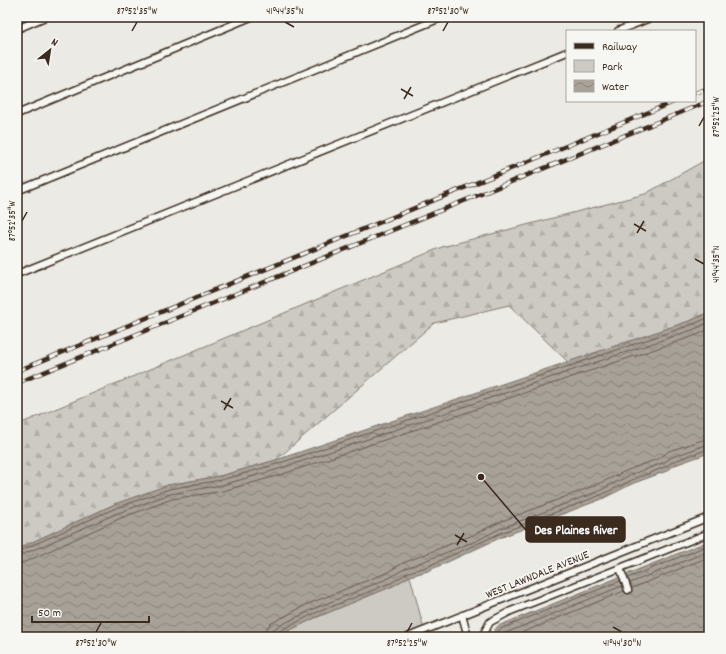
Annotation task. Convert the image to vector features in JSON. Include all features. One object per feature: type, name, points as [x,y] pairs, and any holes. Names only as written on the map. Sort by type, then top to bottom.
[{"type":"lane","points":[[17,28],[45,17]]},
{"type":"lane","points":[[17,114],[251,17]]},
{"type":"lane","points":[[17,191],[443,17]]},
{"type":"lane","points":[[620,30],[652,17]]},
{"type":"lane","points":[[17,274],[566,52]]},
{"type":"lane","name":"WEST LAWNDALE AVENUE","points":[[408,637],[709,518]]},
{"type":"lane","points":[[482,637],[490,622],[511,611],[709,533]]},
{"type":"lane","points":[[620,568],[628,590]]},
{"type":"lane","points":[[462,615],[468,637]]},
{"type":"green space","points":[[709,158],[709,312],[692,320],[568,362],[509,305],[434,323],[276,460],[220,476],[168,485],[115,504],[17,549],[17,425],[442,247],[645,194]]},
{"type":"green space","points":[[410,576],[426,637],[276,637],[315,618],[393,586]]},
{"type":"water","points":[[709,312],[709,452],[706,454],[675,465],[667,471],[634,483],[602,499],[502,537],[428,571],[410,576],[393,586],[315,618],[276,637],[17,637],[17,549],[115,504],[168,485],[220,476],[276,460],[692,320]]},
{"type":"water","points":[[709,541],[709,637],[489,637],[498,626]]},
{"type":"railway","points":[[696,93],[709,88]]},
{"type":"railway","points":[[17,383],[709,101]]},
{"type":"railway","points":[[17,371],[674,102]]},
{"type":"place","name":"Des Plaines River","points":[[481,477]]}]
